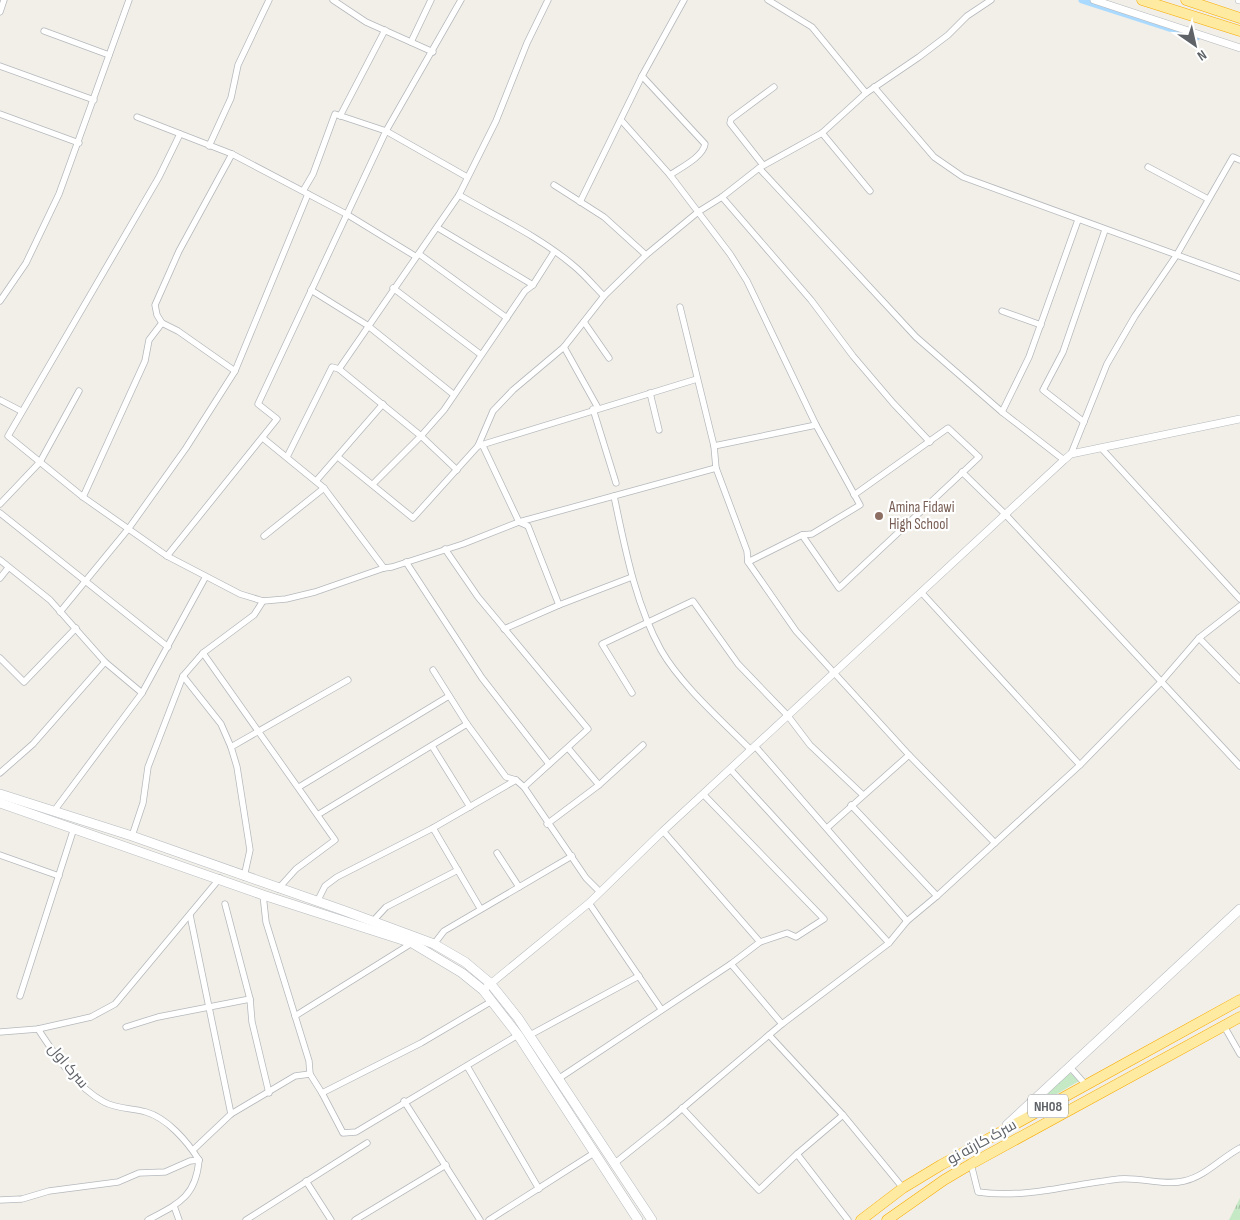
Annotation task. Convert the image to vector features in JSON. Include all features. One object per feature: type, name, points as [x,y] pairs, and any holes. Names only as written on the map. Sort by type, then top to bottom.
[{"type":"highway","points":[[1142,0],[1240,32]]},
{"type":"highway","points":[[1186,0],[1240,18]]},
{"type":"highway","name":"سرک کارته نو","points":[[861,1220],[903,1188],[996,1134],[1240,1000]]},
{"type":"highway","name":"سرک کارته نو","points":[[887,1220],[944,1180],[971,1164],[1240,1017]]},
{"type":"highway","points":[[1041,1110],[1051,1121]]},
{"type":"main road","points":[[0,794],[132,836],[434,944],[465,962],[530,1035],[652,1220]]},
{"type":"main road","points":[[0,803],[220,878],[263,895],[412,944],[486,987],[492,1001],[518,1035],[638,1220]]},
{"type":"main road","points":[[996,1134],[1031,1105],[1240,909]]},
{"type":"street","points":[[0,12],[4,0]]},
{"type":"street","points":[[0,300],[26,263],[59,194],[79,143],[129,0]]},
{"type":"street","points":[[209,146],[231,98],[238,65],[269,0]]},
{"type":"street","points":[[333,0],[366,22],[433,52]]},
{"type":"street","points":[[411,42],[431,0]]},
{"type":"street","points":[[167,556],[264,439],[277,419],[258,404],[386,131],[433,52],[460,0]]},
{"type":"street","points":[[339,368],[393,288],[438,228],[459,195],[496,121],[548,0]]},
{"type":"street","points":[[580,202],[642,76],[684,0]]},
{"type":"street","points":[[768,0],[812,27],[866,93]]},
{"type":"street","points":[[338,457],[413,518],[480,446],[493,411],[513,390],[564,346],[604,296],[646,255],[698,212],[722,197],[761,166],[822,134],[866,93],[919,57],[948,35],[966,16],[991,0]]},
{"type":"street","points":[[1094,0],[1240,48]]},
{"type":"street","points":[[340,116],[385,30]]},
{"type":"street","points":[[44,32],[109,55]]},
{"type":"street","points":[[0,66],[94,100]]},
{"type":"street","points":[[642,76],[705,144],[700,154],[670,175]]},
{"type":"street","points":[[774,87],[731,119],[730,123],[761,166],[916,337],[1002,412],[1064,460]]},
{"type":"street","points":[[874,87],[934,157],[963,177],[1240,278]]},
{"type":"street","points":[[0,114],[79,143]]},
{"type":"street","points":[[60,612],[129,528],[186,448],[235,371],[335,114],[386,131],[467,177]]},
{"type":"street","points":[[137,117],[232,154],[306,192],[417,255],[507,318]]},
{"type":"street","points":[[621,120],[670,175],[747,281],[816,425],[860,505],[812,534],[802,535],[748,562]]},
{"type":"street","points":[[180,134],[159,177],[8,436],[84,496],[167,556],[205,578],[240,594],[263,601],[286,599],[315,592],[406,562],[519,522],[716,468]]},
{"type":"street","points":[[822,134],[870,191]]},
{"type":"street","points":[[232,154],[179,251],[155,305],[157,315],[162,324],[178,331],[235,371]]},
{"type":"street","points":[[486,987],[589,903],[663,831],[1071,454],[1107,364],[1135,316],[1176,256],[1233,157],[1240,160]]},
{"type":"street","points":[[1148,167],[1208,199]]},
{"type":"street","points":[[554,185],[604,217],[646,255]]},
{"type":"street","points":[[459,195],[516,227],[554,252],[574,266],[604,296]]},
{"type":"street","points":[[722,197],[805,294],[892,403],[930,442]]},
{"type":"street","points":[[1002,412],[1041,325],[1078,220]]},
{"type":"street","points":[[438,228],[533,286]]},
{"type":"street","points":[[1084,422],[1043,390],[1063,352],[1105,230]]},
{"type":"street","points":[[373,484],[421,436],[472,371],[480,354],[525,291],[533,286],[554,252]]},
{"type":"street","points":[[393,288],[480,354]]},
{"type":"street","points":[[311,290],[367,325],[453,394]]},
{"type":"street","points":[[680,307],[714,446],[716,468],[747,550],[748,562],[796,631],[909,755],[995,843]]},
{"type":"street","points":[[1002,311],[1041,325]]},
{"type":"street","points":[[584,322],[608,358]]},
{"type":"street","points":[[84,496],[145,361],[149,340],[162,324]]},
{"type":"street","points":[[564,346],[595,409],[616,483]]},
{"type":"street","points":[[287,457],[332,367],[339,368],[421,436],[457,470]]},
{"type":"street","points":[[480,446],[697,379]]},
{"type":"street","points":[[0,504],[40,462],[79,391]]},
{"type":"street","points":[[650,393],[659,430]]},
{"type":"street","points":[[0,400],[21,411]]},
{"type":"street","points":[[316,481],[382,404]]},
{"type":"street","points":[[1071,454],[1240,419]]},
{"type":"street","points":[[714,446],[816,425]]},
{"type":"street","points":[[802,535],[839,588],[979,457],[948,428],[854,495]]},
{"type":"street","points":[[264,439],[324,488],[384,568]]},
{"type":"street","points":[[480,446],[519,522],[528,526],[558,605]]},
{"type":"street","points":[[1102,449],[1240,599]]},
{"type":"street","points":[[962,472],[1005,514],[1161,682],[1238,758],[1240,766]]},
{"type":"street","points":[[264,536],[324,488]]},
{"type":"street","points":[[614,496],[632,577],[648,622],[662,651],[710,709],[753,748],[827,828],[907,921]]},
{"type":"street","points":[[0,513],[88,580],[126,615],[168,646]]},
{"type":"street","points":[[445,549],[478,597],[588,730],[524,786]]},
{"type":"street","points":[[0,560],[50,600],[105,662],[142,693]]},
{"type":"street","points":[[406,562],[482,678],[549,764]]},
{"type":"street","points":[[0,578],[8,568]]},
{"type":"street","points":[[504,629],[558,605],[632,577]]},
{"type":"street","points":[[54,811],[142,693],[205,578]]},
{"type":"street","points":[[921,592],[1080,764]]},
{"type":"street","points":[[132,836],[143,803],[148,767],[183,676],[204,653],[254,615],[263,601]]},
{"type":"street","points":[[632,693],[602,644],[692,601],[738,664],[788,716],[810,745],[863,795]]},
{"type":"street","points":[[615,1162],[782,1024],[889,943],[907,921],[938,896],[1080,764],[1161,682],[1199,638],[1240,606]]},
{"type":"street","points":[[0,658],[24,682],[76,628]]},
{"type":"street","points":[[1199,638],[1240,680]]},
{"type":"street","points":[[204,653],[258,732],[319,814],[335,840],[296,869],[278,889]]},
{"type":"street","points":[[0,773],[33,744],[105,662]]},
{"type":"street","points":[[433,670],[467,724],[506,777],[516,780],[524,786],[547,824],[572,856],[586,878],[600,892]]},
{"type":"street","points":[[183,676],[220,724],[231,747],[237,767],[250,850],[244,877]]},
{"type":"street","points":[[231,747],[348,680]]},
{"type":"street","points":[[299,787],[449,696]]},
{"type":"street","points":[[319,814],[467,724]]},
{"type":"street","points":[[547,824],[599,784],[644,745]]},
{"type":"street","points":[[432,746],[470,807]]},
{"type":"street","points":[[568,748],[599,784]]},
{"type":"street","points":[[827,828],[909,755]]},
{"type":"street","points":[[730,769],[889,943]]},
{"type":"street","points":[[317,902],[325,886],[337,877],[433,828],[516,780]]},
{"type":"street","points":[[558,1079],[731,964],[760,942],[787,933],[796,937],[824,919],[703,794]]},
{"type":"street","points":[[851,805],[938,896]]},
{"type":"street","points":[[20,996],[74,828]]},
{"type":"street","points":[[433,828],[480,908]]},
{"type":"street","points":[[663,831],[760,942]]},
{"type":"street","points":[[497,853],[519,887]]},
{"type":"street","points":[[0,855],[59,876]]},
{"type":"street","points":[[434,944],[444,931],[480,908],[572,856]]},
{"type":"street","points":[[373,922],[386,907],[458,870]]},
{"type":"street","points":[[0,1032],[38,1028],[90,1017],[115,1004],[220,878]]},
{"type":"street","points":[[263,895],[266,922],[310,1061],[310,1074],[343,1133],[356,1132],[404,1101],[518,1035]]},
{"type":"street","points":[[589,903],[662,1009]]},
{"type":"street","points":[[225,904],[250,999],[252,1022],[269,1093]]},
{"type":"street","points":[[190,915],[231,1114]]},
{"type":"street","points":[[295,1016],[412,944]]},
{"type":"street","points":[[731,964],[782,1024]]},
{"type":"street","points":[[530,1035],[639,976]]},
{"type":"street","points":[[126,1027],[158,1017],[250,999]]},
{"type":"street","points":[[322,1093],[422,1043],[492,1001]]},
{"type":"street","points":[[1224,1026],[1240,1054]]},
{"type":"street","name":"سرک اول","points":[[38,1028],[50,1046],[86,1090],[106,1103],[146,1112],[164,1120],[193,1150],[199,1160]]},
{"type":"street","points":[[769,1035],[843,1115],[903,1188]]},
{"type":"street","points":[[467,1066],[539,1189]]},
{"type":"street","points":[[1070,1067],[1085,1084]]},
{"type":"street","points":[[193,1150],[231,1114],[295,1076],[310,1074]]},
{"type":"street","points":[[404,1101],[480,1220]]},
{"type":"street","points":[[682,1108],[759,1190],[797,1154],[843,1115]]},
{"type":"street","points":[[246,1220],[367,1143]]},
{"type":"street","points":[[971,1164],[978,1192],[994,1195],[1083,1186],[1120,1179],[1183,1181],[1204,1173],[1240,1148]]},
{"type":"street","points":[[489,1220],[594,1153]]},
{"type":"street","points":[[797,1154],[848,1220]]},
{"type":"street","points":[[0,1200],[22,1199],[49,1191],[118,1182],[139,1173],[165,1172],[190,1161],[199,1160],[190,1194],[174,1206],[148,1220]]},
{"type":"street","points":[[355,1220],[446,1165]]},
{"type":"street","points":[[306,1181],[331,1220]]},
{"type":"street","points":[[174,1206],[179,1220]]},
{"type":"green space","points":[[1069,1072],[1079,1081],[1043,1102],[1045,1095]]},
{"type":"green space","points":[[1240,1198],[1240,1220],[1229,1220]]},
{"type":"waterway","points":[[1082,0],[1197,37]]},
{"type":"place","name":"Amina Fidawi High School","points":[[879,516]]}]
